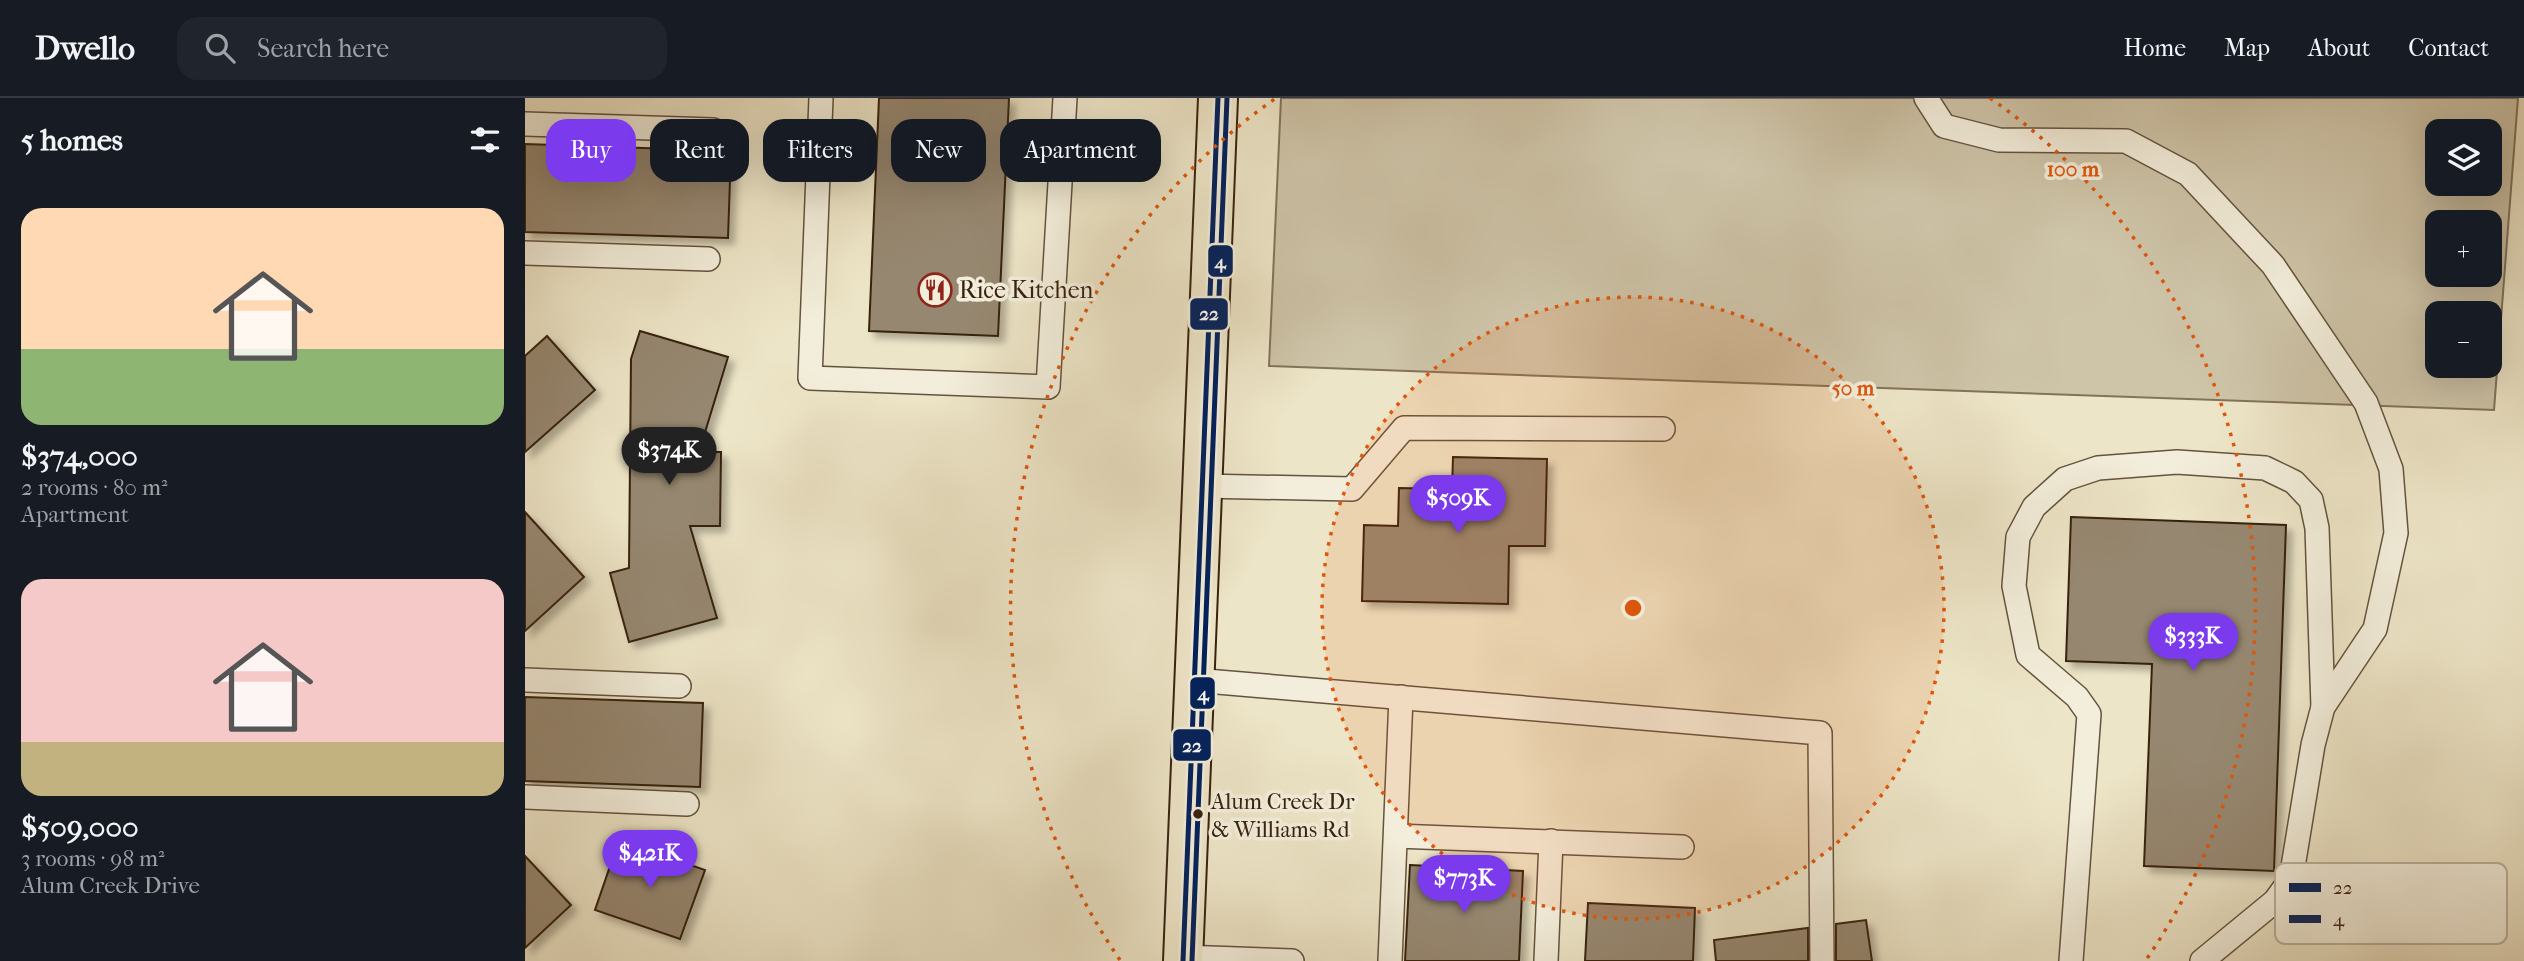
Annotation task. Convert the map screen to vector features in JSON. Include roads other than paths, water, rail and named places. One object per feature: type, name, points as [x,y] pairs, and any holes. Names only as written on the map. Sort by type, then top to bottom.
[{"type":"main road","points":[[1183,959],[1218,98]]},
{"type":"lane","points":[[821,98],[810,378],[1048,387],[1065,98]]},
{"type":"lane","points":[[1926,98],[1944,126],[1999,140],[2126,141],[2188,174],[2273,265],[2366,403],[2391,469],[2396,533],[2375,629],[2323,708]]},
{"type":"lane","points":[[525,124],[650,128]]},
{"type":"lane","points":[[525,253],[708,259]]},
{"type":"lane","points":[[1202,486],[1352,489],[1404,429],[1663,429]]},
{"type":"lane","points":[[2071,961],[2089,714],[2077,697],[2028,655],[2014,586],[2018,537],[2034,507],[2065,479],[2098,468],[2177,462],[2265,468],[2294,482],[2311,500],[2317,528],[2323,708],[2313,745],[2294,863]]},
{"type":"lane","points":[[525,680],[679,686]]},
{"type":"lane","points":[[1194,680],[1820,733],[1822,961]]},
{"type":"lane","points":[[1390,961],[1401,697]]},
{"type":"lane","points":[[525,797],[687,804]]},
{"type":"lane","points":[[1396,836],[1682,846]]},
{"type":"lane","points":[[1546,961],[1551,841]]},
{"type":"lane","points":[[2202,961],[2275,902]]},
{"type":"lane","points":[[1183,959],[1292,961]]},
{"type":"place","name":"Rice Kitchen","points":[[935,290]]},
{"type":"place","name":"Alum Creek Dr & Williams Rd","points":[[1198,814]]}]
